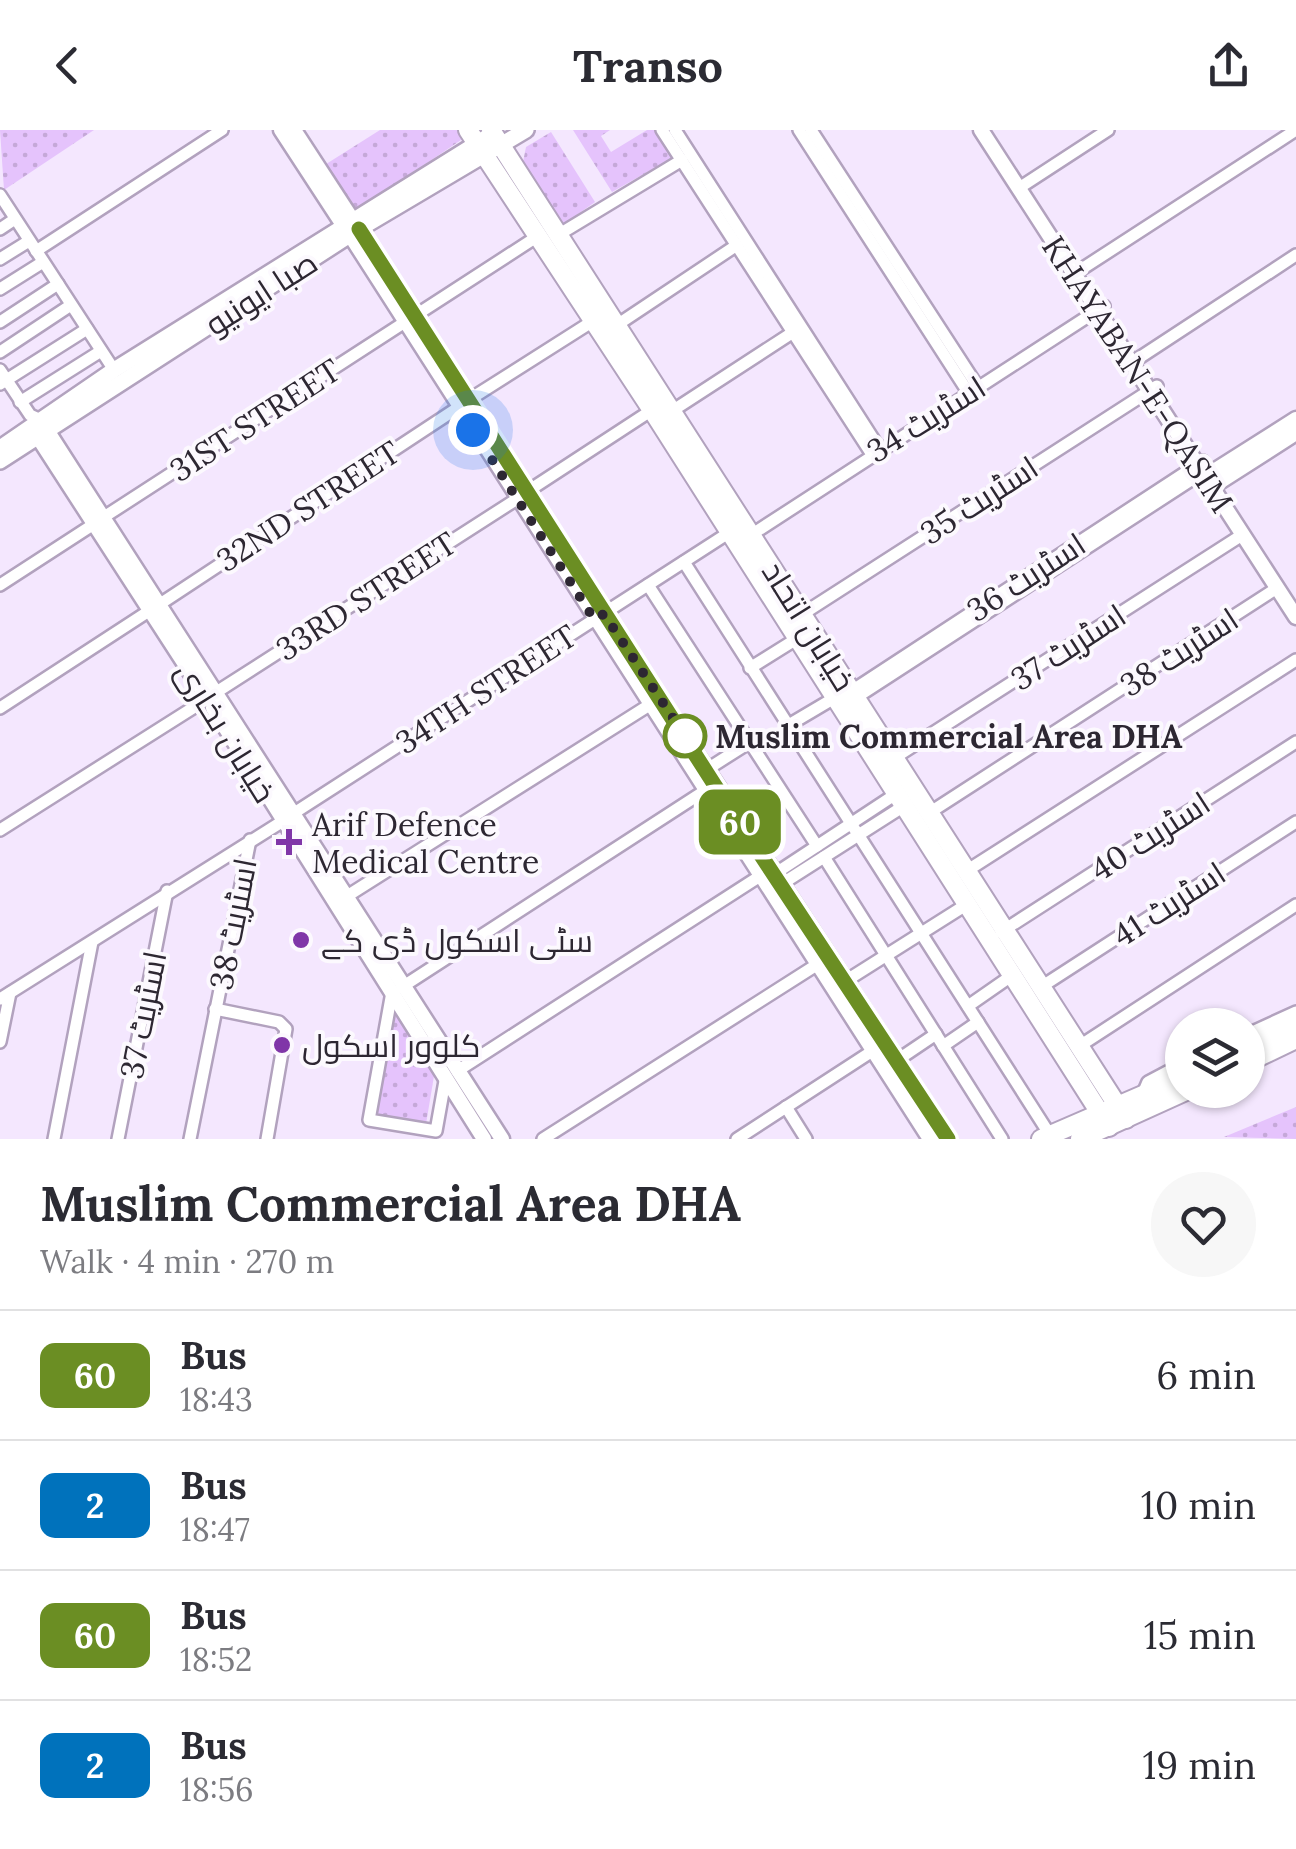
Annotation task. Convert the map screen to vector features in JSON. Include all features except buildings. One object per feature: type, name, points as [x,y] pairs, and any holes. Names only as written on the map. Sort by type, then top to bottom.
[{"type":"main road","name":"صبا ایونیو","points":[[0,448],[351,227],[476,143],[526,130]]},
{"type":"main road","name":"خیابان اتحاد","points":[[496,135],[802,615],[847,696],[894,758],[969,903],[1041,987],[1114,1116]]},
{"type":"main road","points":[[476,143],[798,638],[847,696],[912,798]]},
{"type":"main road","name":"صبا ایونیو","points":[[0,461],[38,426],[114,370],[351,227]]},
{"type":"main road","name":"خیابان اتحاد","points":[[912,798],[968,870],[1014,974],[1114,1116]]},
{"type":"main road","points":[[1265,1040],[1296,1026]]},
{"type":"main road","points":[[1265,1054],[1296,1039]]},
{"type":"main road","points":[[1080,1139],[1142,1096],[1165,1086]]},
{"type":"main road","points":[[1046,1137],[1165,1098]]},
{"type":"street","points":[[0,289],[36,251],[222,130]]},
{"type":"street","points":[[281,130],[351,227]]},
{"type":"street","points":[[294,130],[409,320],[678,735],[706,790],[742,836],[807,936],[844,982],[948,1139]]},
{"type":"street","points":[[662,130],[737,245],[774,292]]},
{"type":"street","points":[[676,130],[875,451]]},
{"type":"street","points":[[799,130],[973,389]]},
{"type":"street","points":[[812,130],[973,389]]},
{"type":"street","name":"KHAYABAN-E-QASIM","points":[[982,130],[1153,388],[1296,617]]},
{"type":"street","name":"KHAYABAN-E-QASIM","points":[[991,130],[1022,186]]},
{"type":"street","points":[[1022,186],[1108,130]]},
{"type":"street","points":[[1078,273],[1296,130]]},
{"type":"street","points":[[558,235],[682,160]]},
{"type":"street","points":[[0,196],[114,370]]},
{"type":"street","points":[[0,229],[16,219]]},
{"type":"street","name":"31ST STREET","points":[[0,585],[538,236]]},
{"type":"street","points":[[617,325],[737,245]]},
{"type":"street","points":[[0,259],[36,251]]},
{"type":"street","points":[[1139,358],[1296,255]]},
{"type":"street","points":[[0,322],[58,284]]},
{"type":"street","points":[[0,352],[71,305]]},
{"type":"street","name":"اسٹریٹ 34","points":[[751,534],[1101,308]]},
{"type":"street","name":"KHAYABAN-E-QASIM","points":[[1101,308],[1139,358],[1153,388]]},
{"type":"street","name":"32ND STREET","points":[[0,708],[594,321]]},
{"type":"street","points":[[38,426],[2,378],[87,328]]},
{"type":"street","points":[[672,411],[798,329]]},
{"type":"street","points":[[20,402],[101,350]]},
{"type":"street","name":"اسٹریٹ 35","points":[[802,615],[1153,388]]},
{"type":"street","name":"33RD STREET","points":[[0,830],[652,410]]},
{"type":"street","name":"اسٹریٹ 36","points":[[787,726],[847,696],[1296,419]]},
{"type":"street","name":"خیابان بخاری","points":[[38,426],[426,1035],[484,1139]]},
{"type":"street","name":"اسٹریٹ 36","points":[[1206,474],[1296,433]]},
{"type":"street","name":"KHAYABAN-E-QASIM","points":[[1206,474],[1296,602]]},
{"type":"street","name":"34TH STREET","points":[[5,996],[730,532]]},
{"type":"street","name":"اسٹریٹ 37","points":[[894,758],[1242,535]]},
{"type":"street","points":[[684,562],[852,831],[968,1006],[1046,1137]]},
{"type":"street","points":[[648,585],[1002,1139]]},
{"type":"street","name":"اسٹریٹ 38","points":[[912,798],[1278,588]]},
{"type":"street","points":[[599,616],[650,704],[706,770],[742,836]]},
{"type":"street","points":[[750,668],[798,638]]},
{"type":"street","points":[[968,870],[1296,660]]},
{"type":"street","points":[[344,898],[650,704]]},
{"type":"street","points":[[706,770],[750,742]]},
{"type":"street","name":"اسٹریٹ 40","points":[[998,934],[1296,742]]},
{"type":"street","points":[[706,790],[397,990],[369,1120],[436,1132],[451,1076],[771,879],[912,798]]},
{"type":"street","name":"اسٹریٹ 41","points":[[1041,987],[1296,822]]},
{"type":"street","name":"اسٹریٹ 38","points":[[190,1139],[250,840]]},
{"type":"street","name":"خیابان بخاری","points":[[311,856],[344,898],[397,990]]},
{"type":"street","points":[[771,879],[807,936],[818,964],[930,1139]]},
{"type":"street","name":"اسٹریٹ 37","points":[[118,1139],[168,891]]},
{"type":"street","points":[[844,982],[969,903]]},
{"type":"street","points":[[1078,1047],[1296,905]]},
{"type":"street","points":[[54,1139],[92,942]]},
{"type":"street","points":[[543,1139],[818,964]]},
{"type":"street","points":[[968,1006],[1014,974]]},
{"type":"street","points":[[0,1042],[5,996]]},
{"type":"street","name":"اسٹریٹ 38","points":[[216,1009],[279,1022],[286,1028],[268,1139]]},
{"type":"street","points":[[1265,1026],[1296,1012]]},
{"type":"street","points":[[896,1062],[978,1022]]},
{"type":"street","points":[[737,1139],[874,1050]]},
{"type":"street","points":[[1142,1096],[1155,1076],[1165,1072]]},
{"type":"street","name":"خیابان بخاری","points":[[451,1076],[502,1139]]},
{"type":"street","points":[[786,1107],[806,1139]]},
{"type":"shaded area","points":[[0,130],[94,130],[4,190]]},
{"type":"shaded area","points":[[380,130],[460,130],[461,140],[361,208],[349,207],[323,166]]},
{"type":"shaded area","points":[[573,130],[610,130],[601,136],[611,152],[647,130],[655,130],[674,157],[612,192]]},
{"type":"shaded area","points":[[551,132],[595,202],[564,224],[523,162],[526,147]]},
{"type":"shaded area","points":[[394,1009],[435,1070],[426,1124],[373,1116]]},
{"type":"shaded area","points":[[1296,1107],[1296,1139],[1224,1137]]},
{"type":"bus line","name":"60","points":[[359,229],[714,784],[948,1139]]},
{"type":"place","name":"Muslim Commercial Area DHA","points":[[685,736]]},
{"type":"place","name":"Arif Defence Medical Centre","points":[[289,842]]},
{"type":"place","name":"سٹی اسکول ڈی کے","points":[[301,940]]},
{"type":"place","name":"کلوور اسکول","points":[[282,1045]]},
{"type":"route","points":[[473,430],[594,619],[604,614],[685,736]]}]
